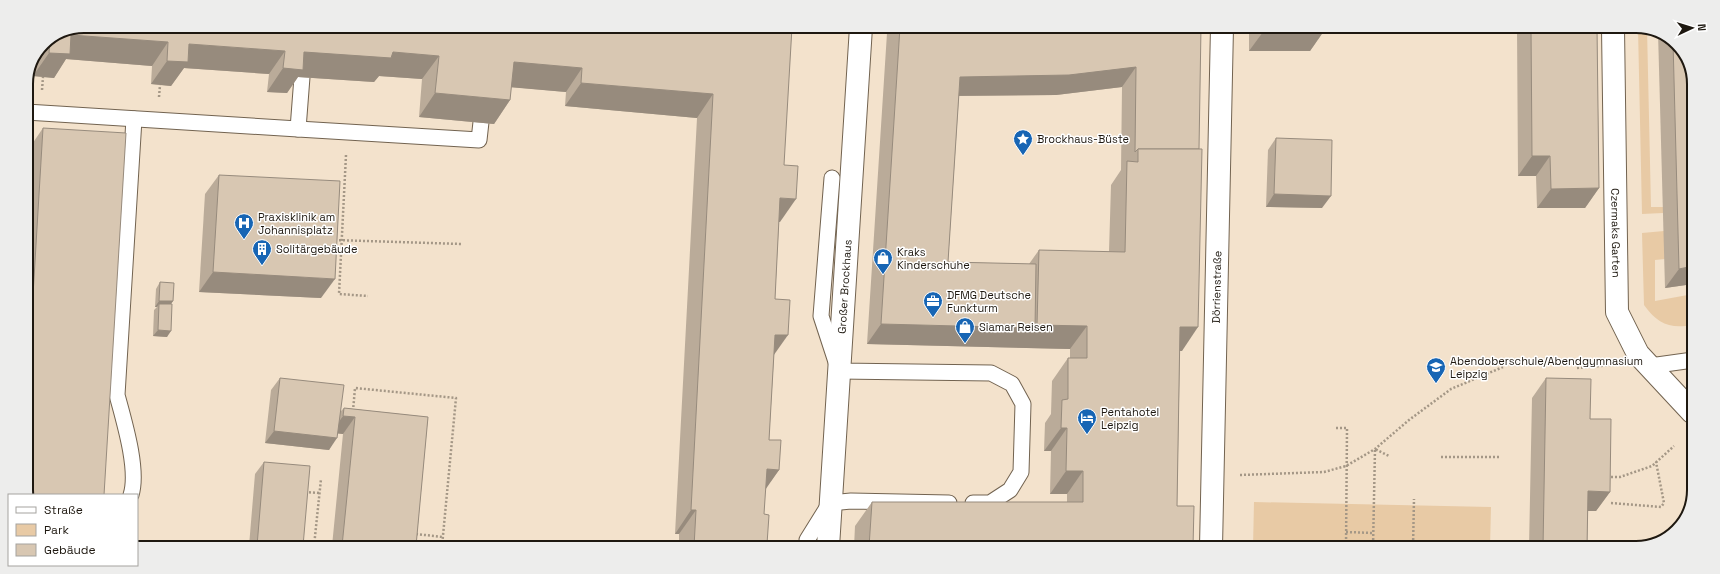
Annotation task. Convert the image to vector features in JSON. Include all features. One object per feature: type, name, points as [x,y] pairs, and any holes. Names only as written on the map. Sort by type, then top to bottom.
[{"type":"street","name":"Großer Brockhaus","points":[[828,541],[861,33]]},
{"type":"street","name":"Dörrienstraße","points":[[1211,541],[1222,33]]},
{"type":"street","name":"Czermaks Garten","points":[[1613,33],[1618,312],[1638,354],[1687,407]]},
{"type":"lane","points":[[298,130],[302,77]]},
{"type":"lane","points":[[33,112],[479,140],[480,122]]},
{"type":"lane","points":[[131,494],[134,485],[128,438],[117,395],[134,119]]},
{"type":"lane","points":[[807,541],[830,503],[851,501],[990,503],[1010,490],[1020,472],[1023,404],[1012,384],[991,373],[839,371],[821,316],[832,178]]},
{"type":"lane","points":[[1650,366],[1687,361]]},
{"type":"path","points":[[347,132],[340,294],[368,296]]},
{"type":"path","points":[[330,240],[461,244]]},
{"type":"path","points":[[1577,368],[1611,365]]},
{"type":"path","points":[[1240,474],[1324,472],[1346,466],[1375,449],[1409,420],[1451,389],[1502,367]]},
{"type":"path","points":[[352,419],[355,388],[456,398],[442,541]]},
{"type":"path","points":[[1336,428],[1347,428],[1346,541]]},
{"type":"path","points":[[1602,477],[1620,477],[1652,466],[1674,446]]},
{"type":"path","points":[[1375,449],[1389,456]]},
{"type":"path","points":[[1373,541],[1375,449]]},
{"type":"path","points":[[1441,457],[1500,457]]},
{"type":"path","points":[[1611,503],[1661,507],[1664,503],[1656,462]]},
{"type":"path","points":[[314,541],[321,479]]},
{"type":"path","points":[[300,491],[319,494]]},
{"type":"path","points":[[1413,541],[1414,499]]},
{"type":"path","points":[[1346,532],[1373,533]]},
{"type":"path","points":[[415,534],[443,536]]},
{"type":"green space","points":[[1638,33],[1647,34],[1651,207],[1663,207],[1663,213],[1642,214]]},
{"type":"green space","points":[[1664,231],[1665,259],[1655,260],[1655,301],[1687,295],[1687,326],[1665,324],[1654,317],[1644,305],[1642,233]]},
{"type":"green space","points":[[1254,502],[1491,507],[1490,541],[1253,541]]},
{"type":"building","points":[[84,33],[792,33],[784,165],[798,166],[796,199],[780,198],[775,299],[790,300],[788,335],[775,335],[769,440],[781,440],[779,470],[767,469],[764,514],[769,515],[767,541],[694,541],[696,510],[691,510],[713,94],[581,83],[582,68],[514,62],[510,100],[435,93],[439,56],[393,52],[391,58],[304,52],[303,70],[283,68],[285,51],[189,44],[188,62],[167,61],[168,42],[71,35],[70,54],[49,53],[49,47],[64,37],[74,34]]},
{"type":"building","points":[[900,33],[1201,33],[1199,149],[1138,149],[1135,152],[1136,67],[1069,75],[960,77],[948,262],[1036,264],[1035,328],[881,324]]},
{"type":"building","points":[[1531,33],[1597,33],[1599,188],[1551,189],[1550,156],[1532,156]]},
{"type":"building","points":[[1673,49],[1683,64],[1687,80],[1687,267],[1679,269]]},
{"type":"building","points":[[43,128],[126,133],[104,494],[33,494],[33,295]]},
{"type":"building","points":[[1276,138],[1332,140],[1331,196],[1274,194]]},
{"type":"building","name":"Pentahotel Leipzig","points":[[1138,149],[1202,149],[1198,327],[1180,327],[1177,506],[1194,506],[1193,541],[869,541],[872,502],[1083,502],[1083,471],[1066,471],[1067,428],[1061,428],[1062,400],[1068,399],[1068,358],[1087,358],[1087,326],[1037,325],[1039,250],[1125,252],[1127,161],[1138,162]]},
{"type":"building","name":"Solitärgebäude","points":[[219,175],[340,181],[335,279],[213,272]]},
{"type":"building","points":[[160,282],[174,283],[173,301],[159,301]]},
{"type":"building","points":[[159,304],[172,304],[171,331],[158,330]]},
{"type":"building","points":[[280,378],[344,385],[337,438],[274,431]]},
{"type":"building","points":[[1546,378],[1591,379],[1590,419],[1611,419],[1610,492],[1588,491],[1587,541],[1543,541]]},
{"type":"building","points":[[344,408],[428,417],[416,541],[343,541],[355,417],[343,416]]},
{"type":"building","points":[[264,462],[310,466],[303,541],[257,541]]},
{"type":"place","name":"Brockhaus-Büste","points":[[1023,156]]},
{"type":"place","name":"Praxisklinik am Johannisplatz","points":[[244,240]]},
{"type":"place","name":"Solitärgebäude","points":[[262,266]]},
{"type":"place","name":"Kraks Kinderschuhe","points":[[883,275]]},
{"type":"place","name":"DFMG Deutsche Funkturm","points":[[933,318]]},
{"type":"place","name":"Siamar Reisen","points":[[965,344]]},
{"type":"place","name":"Abendoberschule/Abendgymnasium Leipzig","points":[[1436,384]]},
{"type":"place","name":"Pentahotel Leipzig","points":[[1087,435]]}]
